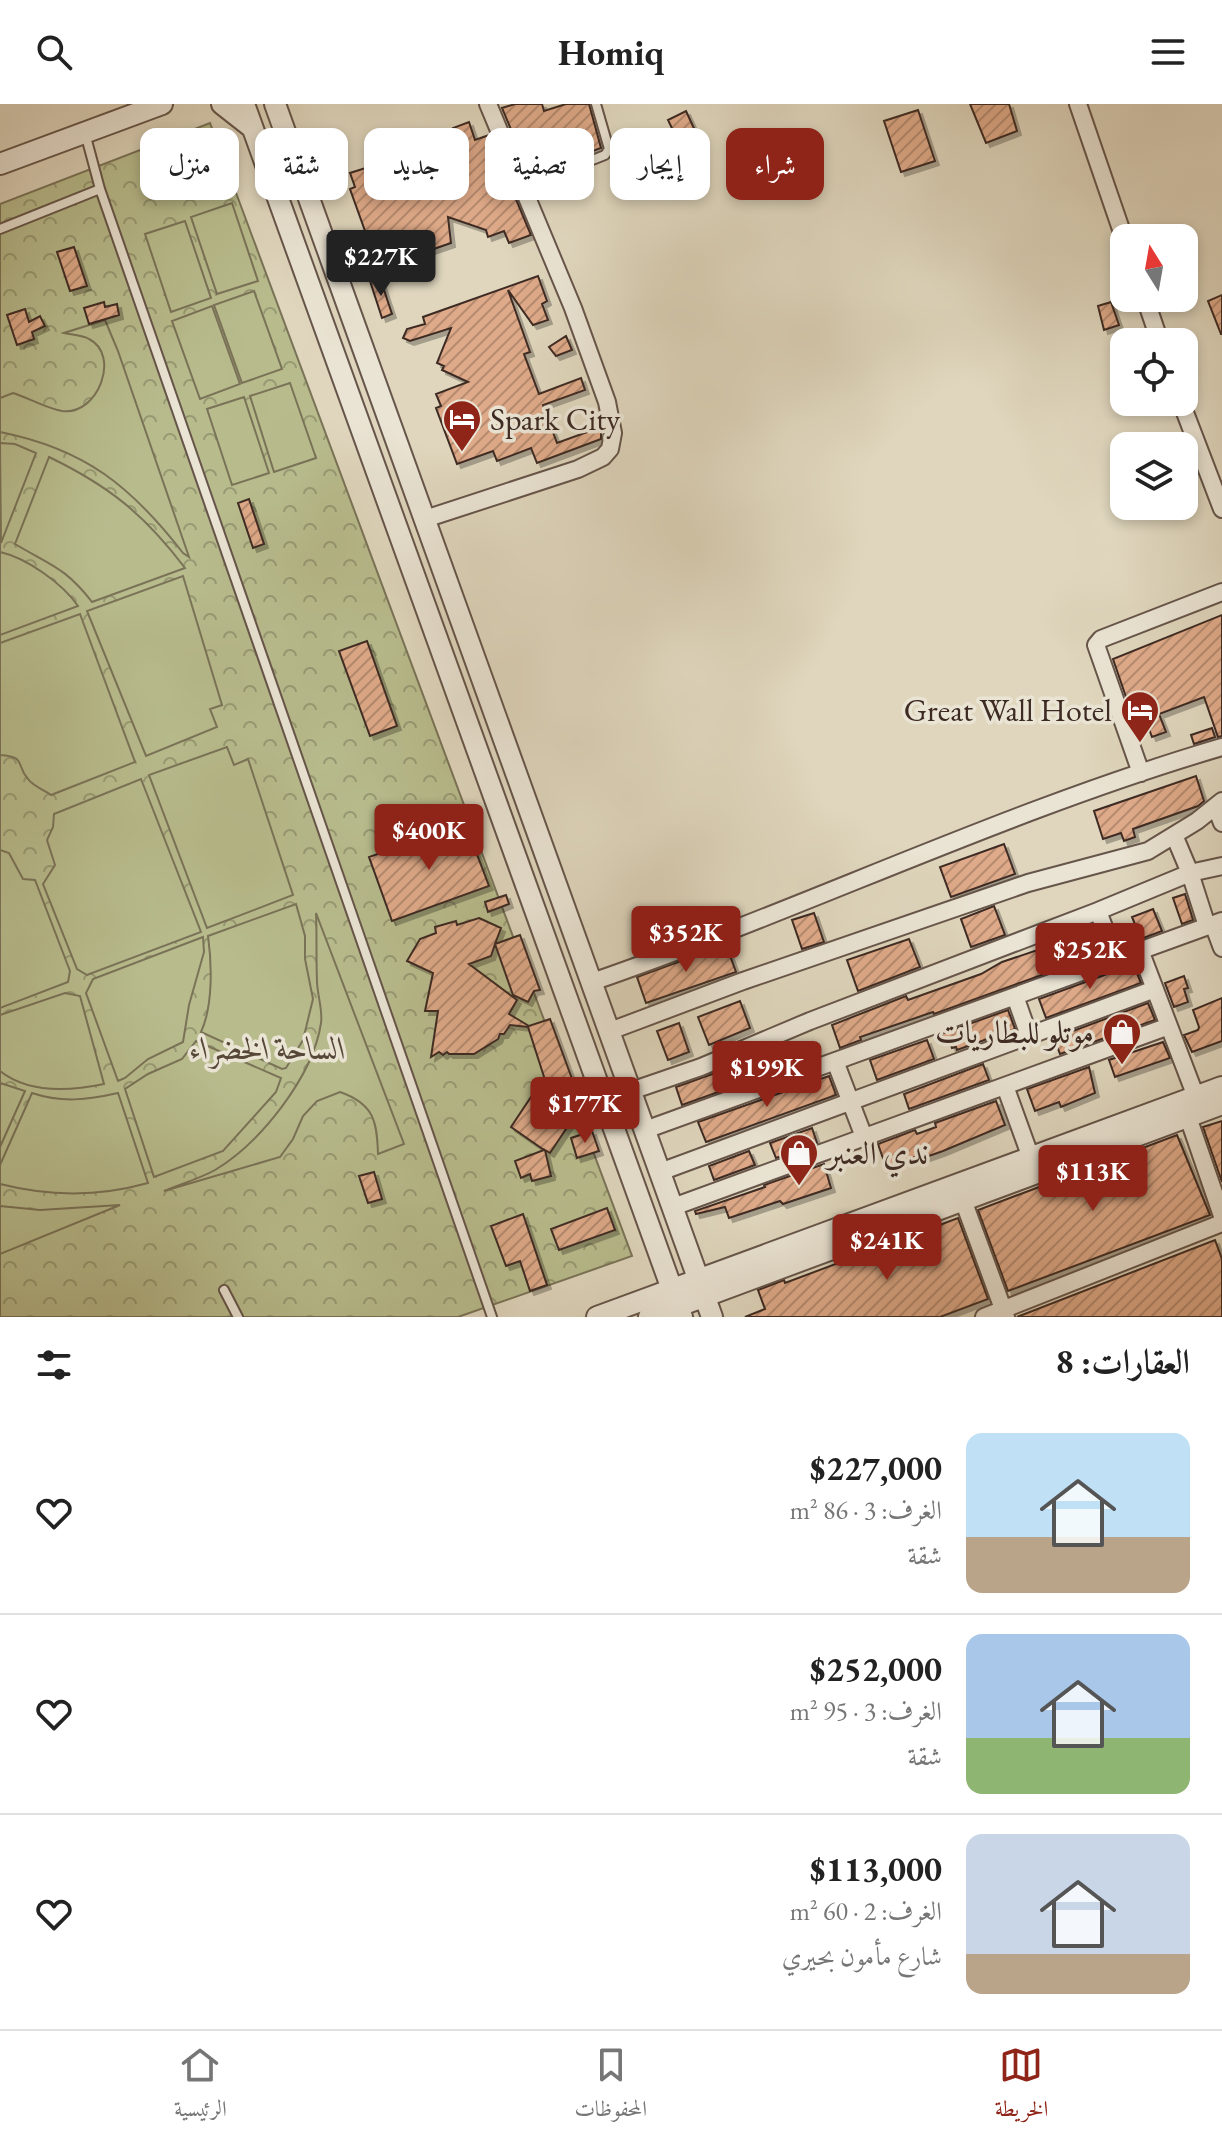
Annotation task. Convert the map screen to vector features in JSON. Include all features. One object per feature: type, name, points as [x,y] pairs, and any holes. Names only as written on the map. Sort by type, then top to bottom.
[{"type":"street","points":[[0,164],[162,104]]},
{"type":"street","points":[[222,104],[253,129]]},
{"type":"street","points":[[244,104],[678,1304]]},
{"type":"street","points":[[275,104],[712,1317]]},
{"type":"street","points":[[488,104],[497,128]]},
{"type":"street","points":[[1078,104],[1119,224]]},
{"type":"street","points":[[425,519],[578,469],[603,457],[610,449],[613,433],[607,402],[573,308],[526,200]]},
{"type":"street","points":[[1186,416],[1222,509]]},
{"type":"street","points":[[1141,773],[1096,645],[1101,639],[1222,592]]},
{"type":"street","points":[[592,982],[691,948],[904,862],[1141,773],[1222,747]]},
{"type":"street","points":[[610,1031],[743,981],[1028,883],[1148,851],[1220,810]]},
{"type":"street","points":[[1174,835],[1222,948]]},
{"type":"street","points":[[631,1091],[701,1067],[810,1021],[1190,873],[1222,866]]},
{"type":"street","points":[[1098,911],[1116,959]]},
{"type":"street","points":[[645,1130],[1214,924]]},
{"type":"street","points":[[1140,950],[1196,1097]]},
{"type":"street","points":[[660,1172],[1155,989]]},
{"type":"street","points":[[1015,996],[1029,1036]]},
{"type":"street","points":[[673,1207],[1169,1026]]},
{"type":"street","points":[[835,1061],[864,1137]]},
{"type":"street","points":[[1005,1086],[1031,1158]]},
{"type":"street","points":[[649,1317],[678,1304],[702,1288],[1031,1158],[1222,1087]]},
{"type":"street","points":[[702,1288],[963,1200],[1222,1104]]},
{"type":"street","points":[[1188,1117],[1222,1216]]},
{"type":"street","points":[[963,1200],[1005,1314]]},
{"type":"street","points":[[984,1317],[1005,1314],[1222,1223]]},
{"type":"street","points":[[597,1317],[678,1304]]},
{"type":"lane","points":[[594,159],[605,155],[609,149],[596,104]]},
{"type":"lane","points":[[85,133],[100,189],[492,1317]]},
{"type":"lane","points":[[0,229],[100,189]]},
{"type":"lane","points":[[224,1290],[238,1317]]},
{"type":"green space","name":"الساحة الخضراء","points":[[140,150],[140,200],[239,200],[632,1256],[458,1317],[0,1317],[0,204]]},
{"type":"green space","points":[[232,203],[258,281],[217,294],[191,217]]},
{"type":"green space","points":[[185,221],[211,298],[171,312],[145,234]]},
{"type":"green space","points":[[254,291],[282,369],[242,383],[214,305]]},
{"type":"green space","points":[[212,306],[240,384],[200,399],[172,321]]},
{"type":"green space","points":[[105,320],[189,557],[144,508],[104,474],[57,449],[0,432],[0,398],[13,393],[62,411],[75,410],[95,395],[104,370],[99,347],[86,338],[64,333]]},
{"type":"green space","points":[[290,383],[316,458],[274,472],[250,396]]},
{"type":"green space","points":[[244,397],[269,473],[232,485],[207,409]]},
{"type":"green space","points":[[0,443],[15,444],[36,453],[1,543]]},
{"type":"green space","points":[[49,457],[90,479],[124,503],[155,532],[185,568],[92,602],[65,574],[15,544]]},
{"type":"green space","points":[[0,552],[44,573],[78,606],[0,635]]},
{"type":"green space","points":[[183,576],[222,705],[210,709],[217,727],[146,756],[87,611]]},
{"type":"green space","points":[[80,614],[135,762],[51,795],[30,781],[14,757],[0,755],[0,643]]},
{"type":"green space","points":[[227,747],[234,765],[248,759],[293,895],[207,928],[149,775]]},
{"type":"green space","points":[[141,779],[201,932],[87,975],[77,969],[43,884],[55,865],[47,840],[53,827],[54,814]]},
{"type":"green space","points":[[0,850],[9,853],[23,879],[35,880],[70,971],[68,982],[0,1008]]},
{"type":"green space","points":[[296,904],[305,936],[305,959],[313,999],[303,1040],[286,1068],[282,1069],[201,1032],[208,1010],[210,985],[208,936]]},
{"type":"green space","points":[[316,913],[404,1144],[378,1154],[375,1123],[367,1108],[340,1092],[317,1101],[303,1116],[293,1139],[280,1157],[164,1191],[203,1176],[232,1158],[266,1126],[296,1086],[316,1044],[321,1023]]},
{"type":"green space","points":[[203,937],[204,952],[189,1005],[183,1042],[148,1059],[118,1081],[86,993],[93,979]]},
{"type":"green space","points":[[65,993],[80,996],[104,1084],[50,1089],[24,1084],[0,1071],[0,1015]]},
{"type":"green space","points":[[196,1041],[281,1078],[276,1092],[223,1151],[154,1177],[125,1089],[148,1074],[182,1059]]},
{"type":"green space","points":[[0,1083],[25,1091],[0,1147]]},
{"type":"green space","points":[[32,1093],[75,1099],[118,1093],[148,1183],[111,1191],[74,1194],[0,1184],[0,1165]]},
{"type":"green space","points":[[120,1205],[0,1254],[0,1206],[40,1210]]},
{"type":"building","points":[[515,104],[542,104],[544,111],[566,104],[589,104],[601,148],[594,151],[594,128],[510,128],[502,108]]},
{"type":"building","points":[[970,104],[1009,104],[1017,131],[986,143]]},
{"type":"building","points":[[918,110],[935,161],[901,172],[884,121]]},
{"type":"building","points":[[686,111],[694,128],[672,128],[668,120]]},
{"type":"building","points":[[469,122],[475,140],[485,136],[485,200],[516,200],[531,235],[509,243],[504,231],[488,237],[486,230],[448,217],[451,243],[422,253],[409,235],[369,274],[355,235],[365,231],[350,189],[355,187],[350,173],[364,169],[364,200],[469,200],[469,128],[453,128]]},
{"type":"building","points":[[74,247],[87,286],[70,291],[57,252]]},
{"type":"building","points":[[538,276],[547,301],[542,304],[548,320],[533,325],[508,290],[530,352],[524,354],[539,394],[581,378],[585,390],[543,405],[557,443],[601,427],[601,439],[537,463],[531,448],[497,461],[493,451],[457,464],[436,408],[441,406],[436,394],[468,382],[442,370],[444,366],[437,363],[451,328],[410,341],[403,338],[407,329],[425,324],[423,317]]},
{"type":"building","points":[[380,278],[392,314],[382,318],[370,281]]},
{"type":"building","points":[[1222,295],[1222,334],[1221,334],[1208,301]]},
{"type":"building","points":[[104,302],[105,307],[117,304],[119,315],[89,324],[84,308]]},
{"type":"building","points":[[1110,302],[1110,312],[1114,312],[1119,325],[1104,330],[1098,306]]},
{"type":"building","points":[[25,309],[29,322],[40,316],[45,326],[32,332],[34,339],[17,345],[7,315]]},
{"type":"building","points":[[566,336],[572,350],[556,356],[549,347]]},
{"type":"building","points":[[249,499],[264,544],[253,548],[238,503]]},
{"type":"building","points":[[1222,615],[1222,736],[1218,737],[1204,697],[1159,714],[1166,732],[1152,737],[1136,693],[1126,697],[1113,659]]},
{"type":"building","points":[[367,641],[397,726],[370,736],[339,651]]},
{"type":"building","points":[[1212,728],[1215,737],[1194,744],[1191,735]]},
{"type":"building","points":[[1196,776],[1204,801],[1198,806],[1133,829],[1135,837],[1124,841],[1121,833],[1103,839],[1094,811]]},
{"type":"building","points":[[465,823],[489,886],[392,921],[369,857]]},
{"type":"building","points":[[1004,844],[1015,874],[951,897],[940,867]]},
{"type":"building","points":[[1185,894],[1193,920],[1182,924],[1173,898]]},
{"type":"building","points":[[506,895],[509,904],[488,912],[485,902]]},
{"type":"building","points":[[994,906],[1005,935],[971,947],[961,919]]},
{"type":"building","points":[[1153,909],[1162,931],[1141,939],[1132,917]]},
{"type":"building","points":[[814,913],[824,942],[802,949],[792,920]]},
{"type":"building","points":[[479,918],[501,928],[491,956],[469,964],[517,1000],[509,1014],[529,1026],[550,1019],[582,1106],[562,1113],[572,1120],[550,1153],[545,1150],[551,1176],[532,1181],[530,1174],[521,1178],[515,1161],[544,1150],[511,1127],[533,1094],[554,1108],[528,1027],[510,1025],[498,1039],[474,1054],[447,1052],[443,1055],[439,1052],[431,1057],[438,1011],[425,1011],[433,973],[407,961],[420,939],[436,933],[435,927],[456,921],[457,925]]},
{"type":"building","points":[[520,935],[540,990],[534,991],[528,1002],[513,995],[495,944]]},
{"type":"building","points":[[1082,935],[1089,958],[860,1037],[861,1040],[840,1048],[832,1025],[906,996],[908,1000],[981,974],[1002,962]]},
{"type":"building","points":[[909,939],[920,967],[858,991],[847,960]]},
{"type":"building","points":[[719,947],[721,952],[728,950],[736,972],[646,1003],[637,977]]},
{"type":"building","points":[[1134,966],[1141,983],[1046,1018],[1039,999]]},
{"type":"building","points":[[1184,976],[1188,1002],[1174,1007],[1165,983]]},
{"type":"building","points":[[1222,998],[1222,1041],[1192,1052],[1184,1035],[1198,1030],[1193,1010]]},
{"type":"building","points":[[740,1001],[750,1028],[709,1045],[698,1017]]},
{"type":"building","points":[[1148,1003],[1155,1020],[1060,1054],[1054,1038]]},
{"type":"building","points":[[1008,1010],[1015,1029],[957,1050],[956,1047],[952,1048],[949,1039],[944,1041],[941,1034]]},
{"type":"building","points":[[679,1023],[689,1052],[668,1060],[657,1031]]},
{"type":"building","points":[[927,1040],[934,1059],[877,1080],[870,1060]]},
{"type":"building","points":[[1163,1042],[1170,1058],[1115,1077],[1109,1060]]},
{"type":"building","points":[[793,1043],[800,1062],[779,1070],[772,1050]]},
{"type":"building","points":[[983,1064],[989,1080],[909,1109],[904,1094]]},
{"type":"building","points":[[1089,1067],[1095,1093],[1061,1107],[1059,1102],[1035,1111],[1027,1089]]},
{"type":"building","points":[[718,1072],[724,1090],[682,1105],[676,1087]]},
{"type":"building","points":[[829,1076],[836,1095],[706,1142],[698,1122]]},
{"type":"building","points":[[996,1101],[1005,1125],[926,1157],[924,1154],[886,1167],[878,1144],[915,1130],[917,1134],[936,1127],[935,1123]]},
{"type":"building","points":[[1222,1121],[1222,1182],[1203,1127]]},
{"type":"building","points":[[812,1128],[817,1143],[776,1158],[770,1143]]},
{"type":"building","points":[[592,1131],[599,1151],[577,1158],[571,1138]]},
{"type":"building","points":[[1177,1135],[1210,1215],[1008,1291],[978,1210]]},
{"type":"building","points":[[749,1151],[755,1165],[714,1180],[709,1166]]},
{"type":"building","points":[[824,1164],[831,1188],[729,1218],[725,1207],[696,1214],[695,1211]]},
{"type":"building","points":[[374,1172],[382,1199],[368,1203],[359,1176]]},
{"type":"building","points":[[607,1208],[615,1230],[559,1250],[551,1229]]},
{"type":"building","points":[[523,1214],[547,1285],[530,1291],[520,1261],[506,1266],[491,1226]]},
{"type":"building","points":[[958,1218],[988,1299],[940,1317],[745,1317],[765,1309],[758,1290],[784,1280],[785,1283]]},
{"type":"building","points":[[1215,1240],[1222,1259],[1222,1317],[1017,1317]]},
{"type":"place","name":"Spark City","points":[[462,453]]},
{"type":"place","name":"Great Wall Hotel","points":[[1140,744]]},
{"type":"place","name":"موتلو للبطاريات","points":[[1122,1066]]},
{"type":"place","name":"ندي العنبر","points":[[799,1187]]}]
